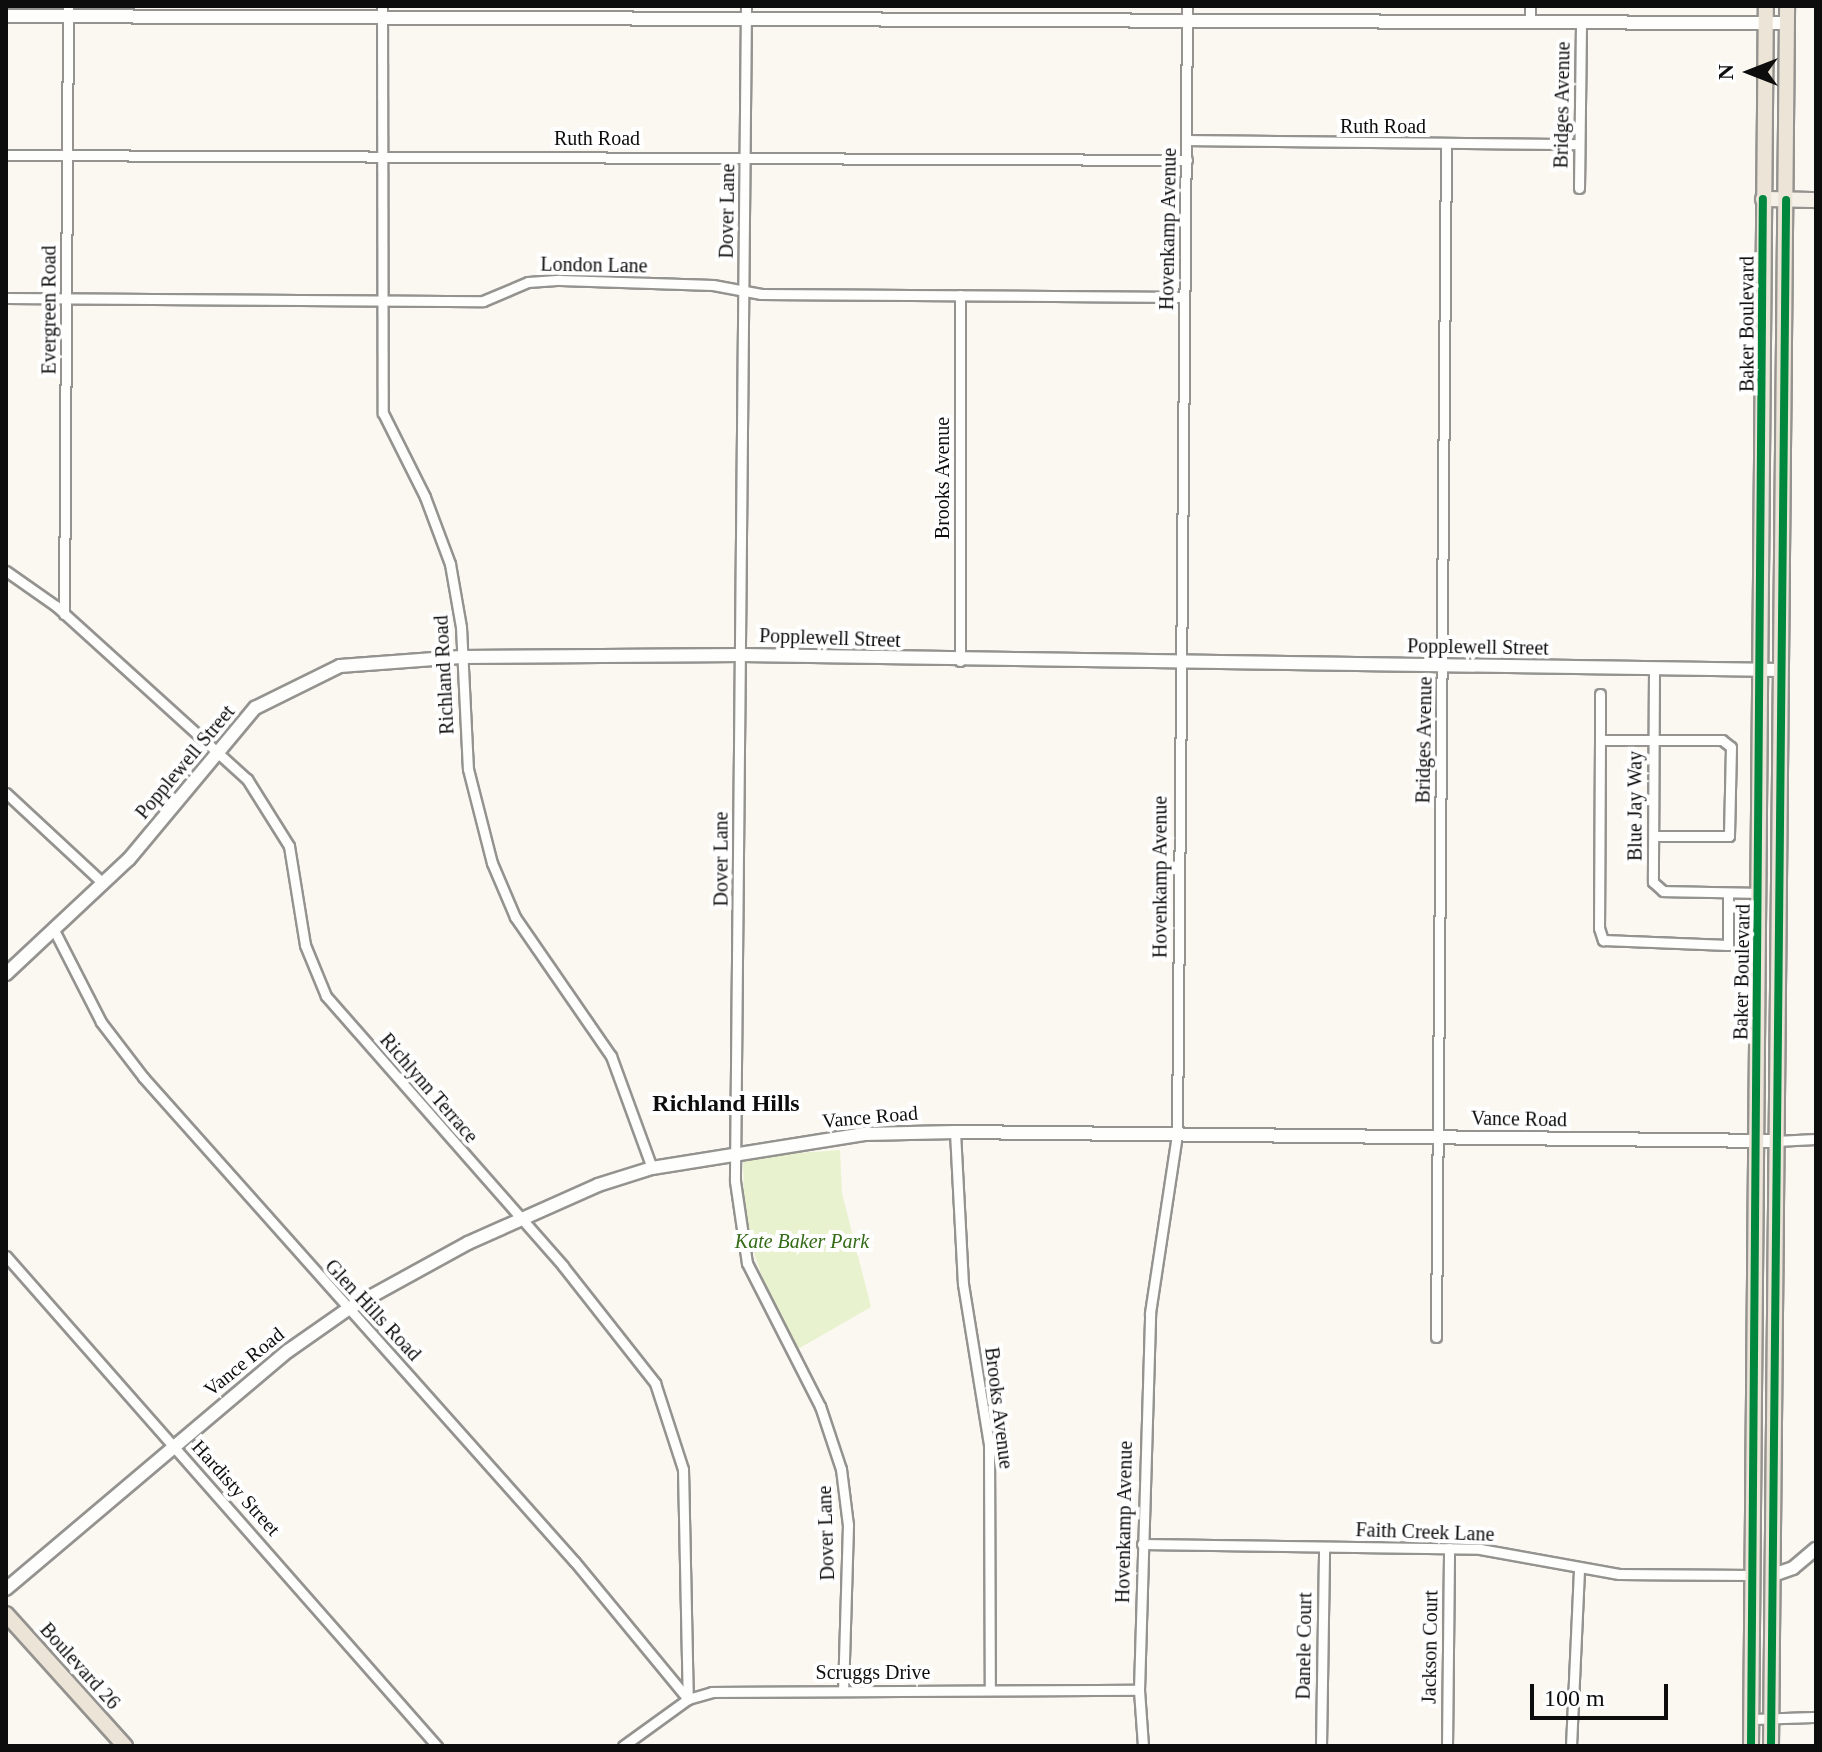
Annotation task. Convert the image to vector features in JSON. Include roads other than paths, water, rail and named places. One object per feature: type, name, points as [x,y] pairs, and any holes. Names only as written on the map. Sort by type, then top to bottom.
[{"type":"main road","name":"Baker Boulevard","points":[[1751,1746],[1766,6]]},
{"type":"main road","name":"Baker Boulevard","points":[[1771,1746],[1787,6]]},
{"type":"main road","points":[[1763,199],[1816,200]]},
{"type":"main road","points":[[1752,1575],[1773,1575]]},
{"type":"main road","name":"Boulevard 26","points":[[6,1614],[125,1746]]},
{"type":"street","name":"Hovenkamp Avenue","points":[[1143,1746],[1139,1690],[1150,1313],[1177,1134],[1187,6]]},
{"type":"street","name":"Bridges Avenue","points":[[1530,6],[1530,22]]},
{"type":"street","points":[[6,16],[68,11],[746,12],[1187,20],[1787,23]]},
{"type":"street","name":"Evergreen Road","points":[[64,614],[68,11]]},
{"type":"street","name":"Richland Road","points":[[382,12],[383,413],[443,540],[458,604],[468,769],[492,863],[515,917],[611,1056],[652,1168]]},
{"type":"street","name":"Dover Lane","points":[[746,12],[735,1153],[738,1220],[747,1263],[820,1406],[841,1469],[848,1525],[843,1690]]},
{"type":"street","name":"Bridges Avenue","points":[[1579,188],[1581,22]]},
{"type":"street","name":"Ruth Road","points":[[1187,140],[1578,144]]},
{"type":"street","name":"Bridges Avenue","points":[[1436,1337],[1446,144]]},
{"type":"street","name":"Ruth Road","points":[[6,155],[1187,160]]},
{"type":"street","name":"London Lane","points":[[6,298],[483,301],[528,282],[560,280],[744,291],[1184,297]]},
{"type":"street","name":"Brooks Avenue","points":[[960,295],[960,661]]},
{"type":"street","name":"Richlynn Terrace","points":[[6,571],[64,614],[220,750],[270,809],[289,846],[305,945],[326,996],[633,1350],[668,1414],[685,1501],[688,1699]]},
{"type":"street","name":"Popplewell Street","points":[[6,974],[103,883],[255,708],[340,666],[461,657],[742,655],[960,661],[1780,670]]},
{"type":"street","name":"Blue Jay Way","points":[[1654,670],[1653,882],[1659,888],[1759,893]]},
{"type":"street","points":[[1600,694],[1599,928],[1603,940],[1610,944],[1728,945],[1728,893]]},
{"type":"street","points":[[1600,740],[1722,740],[1731,747],[1729,836],[1654,836]]},
{"type":"street","points":[[6,793],[103,883]]},
{"type":"street","name":"Glen Hills Road","points":[[54,930],[87,998],[143,1077],[575,1562],[688,1699]]},
{"type":"street","name":"Brooks Avenue","points":[[955,1132],[963,1284],[989,1445],[990,1690]]},
{"type":"street","name":"Vance Road","points":[[6,1589],[288,1351],[348,1309],[521,1219],[652,1168],[864,1134],[955,1132],[1775,1141]]},
{"type":"street","points":[[1775,1141],[1816,1139]]},
{"type":"street","name":"Hardisty Street","points":[[6,1256],[437,1746]]},
{"type":"street","name":"Faith Creek Lane","points":[[1142,1544],[1449,1548],[1619,1574],[1752,1575]]},
{"type":"street","name":"Danele Court","points":[[1321,1746],[1324,1547]]},
{"type":"street","name":"Jackson Court","points":[[1447,1746],[1449,1548]]},
{"type":"street","points":[[1773,1575],[1811,1559],[1816,1549]]},
{"type":"street","points":[[1571,1746],[1579,1567]]},
{"type":"street","name":"Scruggs Drive","points":[[623,1746],[688,1699],[740,1690],[1139,1690]]},
{"type":"street","points":[[1751,1719],[1816,1717]]},
{"type":"district","name":"Richland Hills","points":[[726,1104]]},
{"type":"park label","name":"Kate Baker Park","points":[[802,1241]]}]
